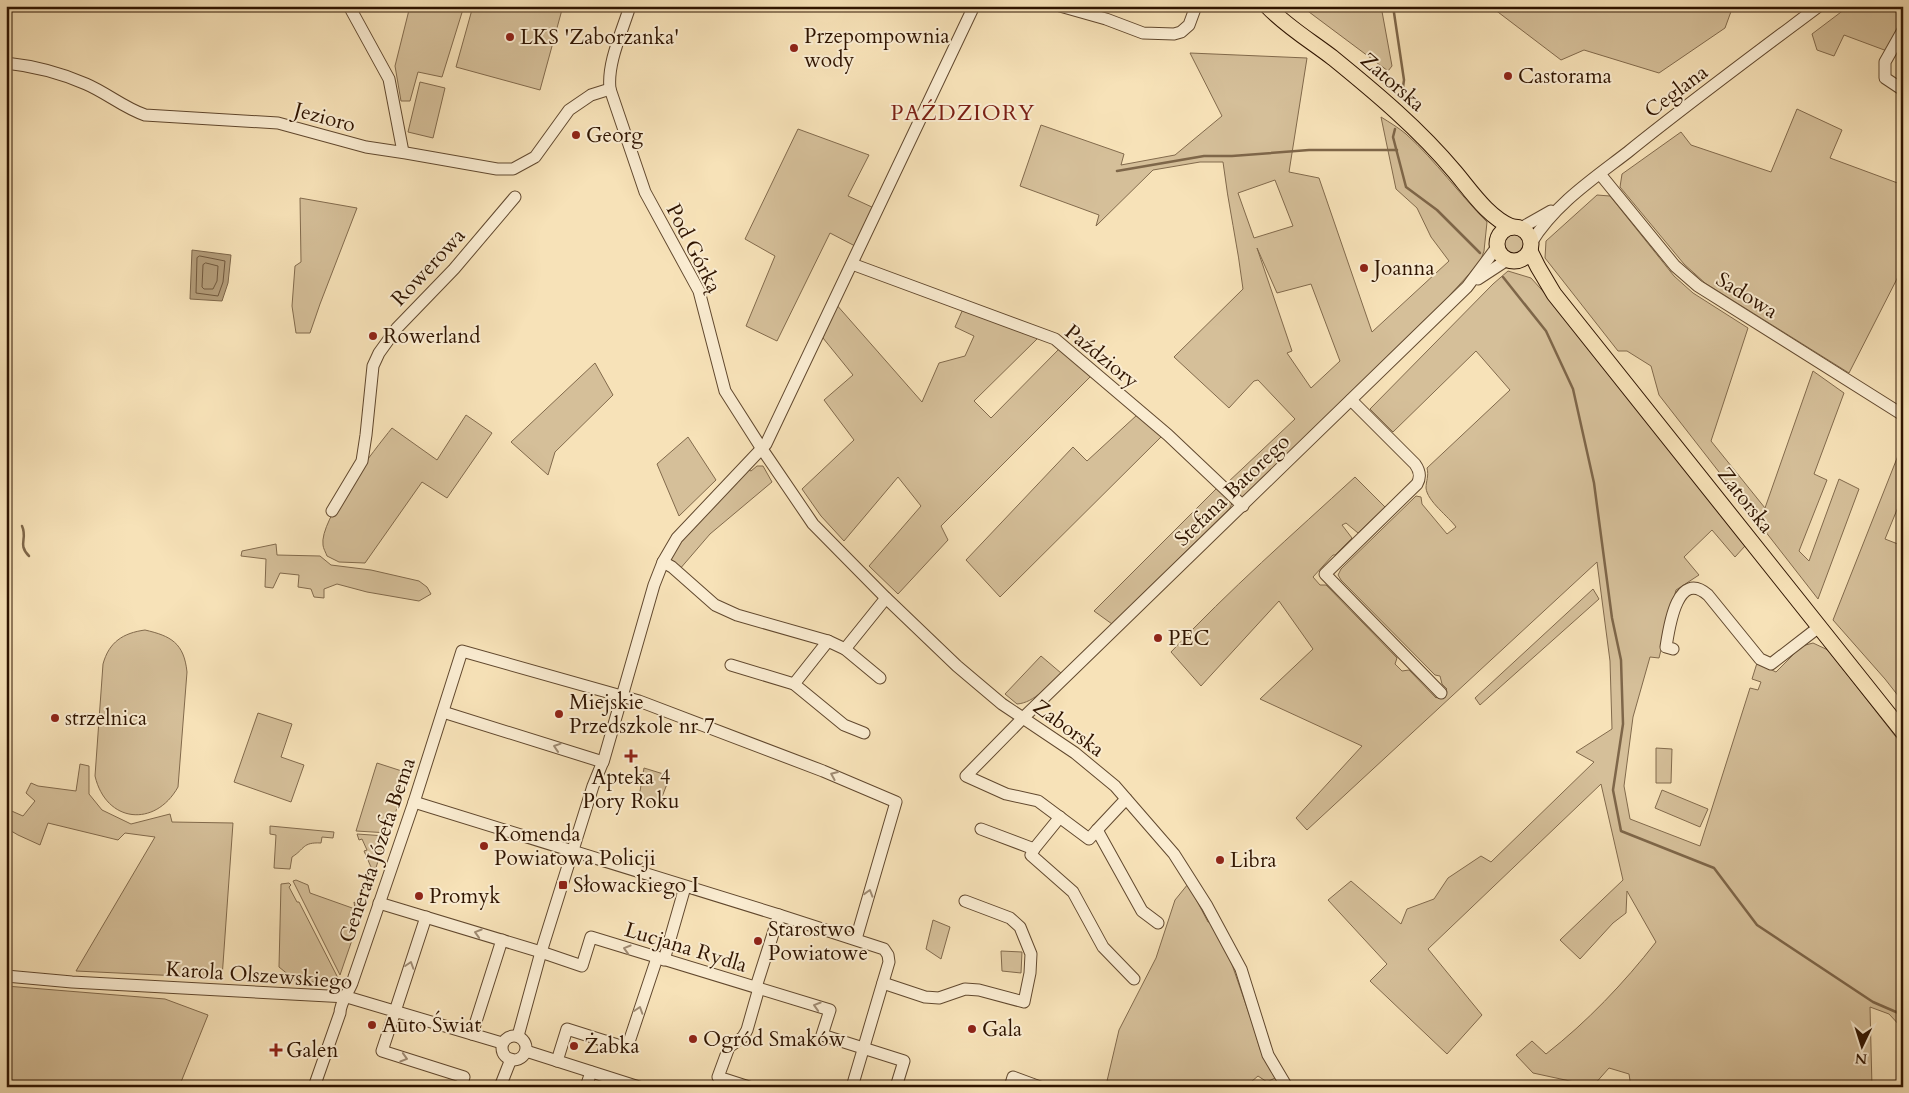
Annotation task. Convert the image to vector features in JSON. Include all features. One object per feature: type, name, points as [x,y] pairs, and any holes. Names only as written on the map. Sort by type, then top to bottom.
[{"type":"main road","name":"Zatorska","points":[[1267,6],[1394,110],[1452,168],[1480,202],[1505,224],[1516,228]]},
{"type":"main road","name":"Zatorska","points":[[1480,202],[1497,243]]},
{"type":"main road","points":[[1516,228],[1528,234],[1531,247],[1524,258],[1511,261],[1502,257],[1497,243],[1503,231],[1516,228]]},
{"type":"main road","name":"Zatorska","points":[[1531,247],[1538,267],[1554,294]]},
{"type":"main road","name":"Zatorska","points":[[1511,261],[1531,272],[1554,294],[1903,732]]},
{"type":"street","points":[[349,6],[389,79],[403,152]]},
{"type":"street","points":[[610,89],[608,78],[610,67],[630,6]]},
{"type":"street","points":[[518,1036],[541,952],[603,762],[654,585],[663,562],[676,538],[766,444],[974,6]]},
{"type":"street","points":[[1060,6],[1106,19],[1143,33],[1174,34],[1181,32],[1189,24],[1196,6]]},
{"type":"street","name":"Ceglana","points":[[1531,247],[1540,228],[1557,208],[1665,122],[1819,6]]},
{"type":"street","points":[[1903,30],[1885,62],[1885,78],[1903,90]]},
{"type":"street","name":"Jezioro","points":[[6,63],[46,70],[86,84],[136,112],[145,115],[278,123],[357,145],[497,170],[513,169],[534,157],[569,110],[591,94],[610,89]]},
{"type":"street","name":"Pod Górką","points":[[610,89],[645,192],[699,291],[725,391],[762,449]]},
{"type":"street","name":"Sadowa","points":[[1600,174],[1675,266],[1698,286],[1903,414]]},
{"type":"street","name":"Rowerowa","points":[[332,511],[362,461],[373,366],[379,353],[397,328],[454,269],[515,197]]},
{"type":"street","name":"Ceglana","points":[[1516,228],[1557,208]]},
{"type":"street","name":"Stefana Batorego","points":[[1060,817],[1038,800],[1006,794],[966,776],[1023,718],[1467,287],[1497,243]]},
{"type":"street","name":"Stefana Batorego","points":[[1467,287],[1511,261]]},
{"type":"street","name":"Paździory","points":[[852,264],[1055,339],[1168,435],[1243,506]]},
{"type":"street","points":[[1351,400],[1414,464],[1420,472],[1420,478],[1417,484],[1321,577],[1404,662],[1439,686]]},
{"type":"street","name":"Zaborska","points":[[762,449],[813,524],[886,598],[957,666],[1002,704],[1075,753],[1115,786],[1174,854],[1207,906],[1240,969],[1268,1055],[1287,1087]]},
{"type":"street","points":[[663,562],[672,567],[715,605],[737,615],[828,642],[845,649],[880,678]]},
{"type":"street","points":[[1674,649],[1666,647],[1672,615],[1678,600],[1684,592],[1692,588],[1701,589],[1708,595],[1751,653],[1771,664],[1819,627]]},
{"type":"street","points":[[845,649],[886,598]]},
{"type":"street","points":[[794,684],[828,642]]},
{"type":"street","name":"Generała Józefa Bema","points":[[314,1087],[414,802],[462,651],[622,696]]},
{"type":"street","points":[[731,665],[794,684],[844,725],[864,732]]},
{"type":"street","points":[[622,696],[823,770],[896,802],[856,939]]},
{"type":"street","points":[[443,712],[603,762]]},
{"type":"street","points":[[1126,798],[1089,839],[1060,817],[1031,855],[1073,892],[1105,950],[1134,979]]},
{"type":"street","points":[[414,802],[856,939],[884,950],[888,954],[889,962],[852,1087]]},
{"type":"street","points":[[981,829],[1034,849]]},
{"type":"street","points":[[1097,830],[1142,912],[1158,923]]},
{"type":"street","points":[[556,1061],[567,1029],[627,1048],[685,887]]},
{"type":"street","points":[[883,983],[926,997],[939,998],[965,988],[1024,1002],[1030,973],[1031,954],[1020,927],[1010,918],[964,901]]},
{"type":"street","points":[[379,903],[541,952]]},
{"type":"street","points":[[750,1087],[718,1077],[729,1047],[743,1037],[747,1030],[757,988],[779,915]]},
{"type":"street","points":[[426,917],[382,1051],[464,1077],[461,1087]]},
{"type":"street","name":"Lucjana Rydla","points":[[541,952],[582,966],[590,937],[830,1010],[822,1035],[863,1049]]},
{"type":"street","points":[[472,1034],[502,940]]},
{"type":"street","name":"Karola Olszewskiego","points":[[6,976],[72,982],[347,997],[502,1043]]},
{"type":"street","points":[[518,1036],[526,1044],[526,1051],[518,1059],[511,1060],[502,1052],[502,1043],[507,1037],[518,1036]]},
{"type":"street","points":[[863,1049],[904,1061],[896,1087]]},
{"type":"street","points":[[526,1051],[639,1087]]},
{"type":"street","points":[[500,1087],[511,1060]]},
{"type":"street","points":[[586,1087],[591,1072]]},
{"type":"street","points":[[1010,1087],[1014,1077],[1040,1087]]},
{"type":"shaded area","points":[[410,6],[464,6],[442,77],[418,72],[410,101],[401,101],[395,66]]},
{"type":"shaded area","name":"LKS 'Zaborzanka'","points":[[473,6],[563,6],[540,90],[456,67]]},
{"type":"shaded area","points":[[1301,6],[1381,6],[1392,66],[1388,71]]},
{"type":"shaded area","points":[[1490,6],[1733,6],[1725,28],[1659,73],[1584,50],[1561,60]]},
{"type":"shaded area","points":[[1849,6],[1903,6],[1903,22],[1887,51],[1844,35],[1834,56],[1817,50],[1812,34]]},
{"type":"shaded area","points":[[1190,53],[1307,58],[1289,172],[1319,178],[1372,332],[1449,261],[1431,237],[1417,208],[1396,189],[1381,117],[1417,144],[1487,222],[1484,251],[1480,262],[1429,318],[1243,498],[1226,484],[1295,419],[1258,380],[1254,381],[1229,408],[1174,357],[1243,289],[1223,162],[1200,162],[1153,170],[1096,226],[1099,215],[1020,186],[1041,125],[1124,154],[1121,165],[1175,155],[1222,116]],"holes":[[[1275,180],[1293,226],[1254,238],[1238,193]],[[1257,248],[1277,293],[1311,284],[1340,361],[1311,388],[1287,353],[1292,351]]]},
{"type":"shaded area","points":[[420,82],[445,88],[433,138],[408,132]]},
{"type":"shaded area","points":[[1797,109],[1842,130],[1830,158],[1903,185],[1903,267],[1849,373],[1705,283],[1684,264],[1620,187],[1622,174],[1681,132],[1691,145],[1771,172]]},
{"type":"shaded area","points":[[798,129],[869,155],[848,196],[874,208],[855,246],[830,233],[777,341],[746,326],[775,256],[745,239]]},
{"type":"shaded area","points":[[1597,195],[1610,196],[1674,276],[1693,293],[1748,328],[1711,441],[1765,508],[1813,371],[1844,393],[1814,474],[1827,480],[1799,551],[1809,561],[1839,479],[1859,489],[1818,599],[1659,395],[1651,366],[1627,351],[1618,351],[1545,258],[1546,241]]},
{"type":"shaded area","points":[[300,198],[357,208],[310,333],[296,333],[292,306],[295,266],[301,262]]},
{"type":"shaded area","points":[[1514,233],[1522,237],[1526,245],[1522,253],[1514,257],[1506,253],[1502,245],[1506,237]]},
{"type":"shaded area","points":[[1508,271],[1531,278],[1550,299],[1745,546],[1735,557],[1712,530],[1684,557],[1699,575],[1676,590],[1659,658],[1650,657],[1633,717],[1624,786],[1630,819],[1700,846],[1750,688],[1758,690],[1761,682],[1752,679],[1757,663],[1776,672],[1802,646],[1813,643],[1828,650],[1903,746],[1903,1029],[1889,1014],[1870,1007],[1872,1087],[1631,1087],[1629,1074],[1609,1068],[1593,1086],[1533,1073],[1516,1055],[1532,1041],[1546,1054],[1576,1029],[1604,1001],[1656,942],[1627,891],[1626,913],[1613,923],[1580,959],[1560,940],[1623,880],[1601,784],[1428,949],[1482,1015],[1447,1054],[1370,981],[1387,964],[1328,900],[1351,881],[1401,924],[1407,909],[1434,899],[1448,878],[1481,856],[1491,862],[1594,762],[1576,752],[1612,729],[1610,661],[1597,562],[1307,830],[1296,818],[1362,746],[1260,699],[1313,649],[1279,601],[1201,686],[1171,652],[1238,584],[1355,477],[1385,507],[1358,533],[1346,523],[1342,525],[1352,538],[1313,577],[1320,585],[1326,585],[1397,658],[1395,664],[1402,671],[1409,670],[1436,698],[1447,689],[1442,684],[1440,676],[1435,675],[1338,575],[1341,569],[1416,496],[1421,497],[1422,504],[1447,534],[1456,527],[1427,493],[1427,468],[1510,390],[1476,351],[1393,432],[1370,409]]},
{"type":"shaded area","points":[[835,303],[922,402],[939,363],[965,356],[974,336],[955,327],[963,309],[1038,338],[974,401],[991,418],[1060,348],[1091,376],[941,526],[948,540],[898,594],[869,566],[921,506],[898,477],[844,541],[821,516],[802,489],[854,440],[824,400],[853,375],[823,338]]},
{"type":"shaded area","points":[[595,363],[613,395],[555,452],[548,475],[511,442]]},
{"type":"shaded area","points":[[466,415],[492,433],[447,498],[422,482],[365,563],[339,562],[327,556],[323,545],[324,534],[330,519],[350,485],[392,428],[437,460]]},
{"type":"shaded area","points":[[1137,415],[1162,436],[1000,597],[966,560],[1073,447],[1087,461]]},
{"type":"shaded area","points":[[688,437],[716,480],[679,516],[657,464]]},
{"type":"shaded area","points":[[1903,443],[1903,495],[1885,539],[1903,546],[1903,702],[1833,620]]},
{"type":"shaded area","points":[[757,466],[763,466],[772,482],[710,534],[679,570],[667,561],[680,540],[747,469],[751,471]]},
{"type":"shaded area","points":[[1218,487],[1233,501],[1230,508],[1112,624],[1094,611]]},
{"type":"shaded area","points":[[276,544],[277,555],[320,556],[331,565],[371,570],[419,581],[427,587],[431,594],[419,601],[367,592],[337,584],[324,589],[324,598],[314,597],[311,589],[298,587],[299,575],[280,573],[273,588],[265,587],[266,559],[241,556],[242,551]]},
{"type":"shaded area","points":[[1593,589],[1599,599],[1480,705],[1475,698]]},
{"type":"shaded area","points":[[145,630],[162,635],[175,642],[183,654],[187,672],[178,787],[168,800],[157,809],[145,814],[132,814],[120,811],[109,803],[101,792],[95,776],[103,664],[113,644],[130,633]]},
{"type":"shaded area","points":[[1041,656],[1061,673],[1035,697],[1017,704],[1005,694]]},
{"type":"shaded area","points":[[258,713],[292,724],[281,757],[304,765],[291,802],[234,782]]},
{"type":"shaded area","points":[[1656,748],[1672,749],[1671,783],[1656,783]]},
{"type":"shaded area","points":[[377,763],[408,773],[389,833],[356,831]]},
{"type":"shaded area","points":[[80,764],[89,766],[89,794],[102,810],[131,824],[170,814],[172,822],[233,823],[222,978],[76,971],[155,837],[125,833],[118,840],[48,823],[40,845],[6,828],[7,809],[23,816],[35,801],[26,793],[31,783],[38,786],[76,791]]},
{"type":"shaded area","points":[[644,768],[670,776],[659,805],[639,797]]},
{"type":"shaded area","points":[[1662,790],[1708,809],[1700,827],[1655,808]]},
{"type":"shaded area","points":[[270,826],[334,832],[333,838],[322,837],[321,843],[307,845],[292,857],[290,869],[274,868],[276,835],[270,834]]},
{"type":"shaded area","points":[[357,834],[386,836],[374,874],[364,851],[367,850],[362,839],[359,840]]},
{"type":"shaded area","points":[[296,880],[308,885],[310,893],[355,909],[354,902],[363,908],[340,975],[293,881]]},
{"type":"shaded area","points":[[289,883],[291,885],[289,887],[297,902],[299,902],[338,978],[334,983],[296,981],[279,967],[281,884]]},
{"type":"shaded area","points":[[1188,884],[1208,922],[1212,922],[1228,953],[1260,1049],[1275,1078],[1267,1082],[1258,1076],[1245,1087],[1151,1087],[1107,1081],[1119,1030],[1156,958],[1175,900]]},
{"type":"shaded area","points":[[933,920],[950,927],[941,959],[926,949]]},
{"type":"shaded area","points":[[1001,951],[1022,952],[1021,973],[1002,971]]},
{"type":"shaded area","points":[[6,986],[165,999],[208,1015],[179,1087],[6,1087]]},
{"type":"water","points":[[192,250],[231,255],[228,283],[222,301],[190,299]]},
{"type":"waterway","points":[[1393,6],[1404,80],[1403,87]]},
{"type":"waterway","points":[[1395,129],[1393,137],[1406,187],[1437,210],[1480,253]]},
{"type":"waterway","points":[[1117,171],[1204,156],[1232,156],[1309,150],[1397,150]]},
{"type":"waterway","points":[[1503,277],[1546,331],[1573,389],[1594,483],[1612,618],[1621,660],[1623,724],[1613,790],[1621,831],[1714,868],[1757,925],[1873,1002],[1903,1015]]},
{"type":"waterway","points":[[22,526],[24,531],[23,545],[29,556]]},
{"type":"place","name":"LKS 'Zaborzanka'","points":[[510,37]]},
{"type":"place","name":"Przepompownia wody","points":[[794,48]]},
{"type":"place","name":"Castorama","points":[[1508,76]]},
{"type":"place","name":"Georg","points":[[576,135]]},
{"type":"place","name":"Joanna","points":[[1364,268]]},
{"type":"place","name":"Rowerland","points":[[373,336]]},
{"type":"place","name":"PEC","points":[[1158,638]]},
{"type":"place","name":"Miejskie Przedszkole nr 7","points":[[559,714]]},
{"type":"place","name":"strzelnica","points":[[55,718]]},
{"type":"place","name":"Apteka 4 Pory Roku","points":[[631,756]]},
{"type":"place","name":"Komenda Powiatowa Policji","points":[[484,846]]},
{"type":"place","name":"Libra","points":[[1220,860]]},
{"type":"place","name":"Słowackiego I","points":[[563,885]]},
{"type":"place","name":"Promyk","points":[[419,896]]},
{"type":"place","name":"Starostwo Powiatowe","points":[[758,941]]},
{"type":"place","name":"Auto Świat","points":[[372,1025]]},
{"type":"place","name":"Gala","points":[[972,1029]]},
{"type":"place","name":"Ogród Smaków","points":[[693,1039]]},
{"type":"place","name":"Żabka","points":[[574,1046]]},
{"type":"place","name":"Galen","points":[[276,1050]]},
{"type":"district","name":"PAŹDZIORY","points":[[963,112]]}]
